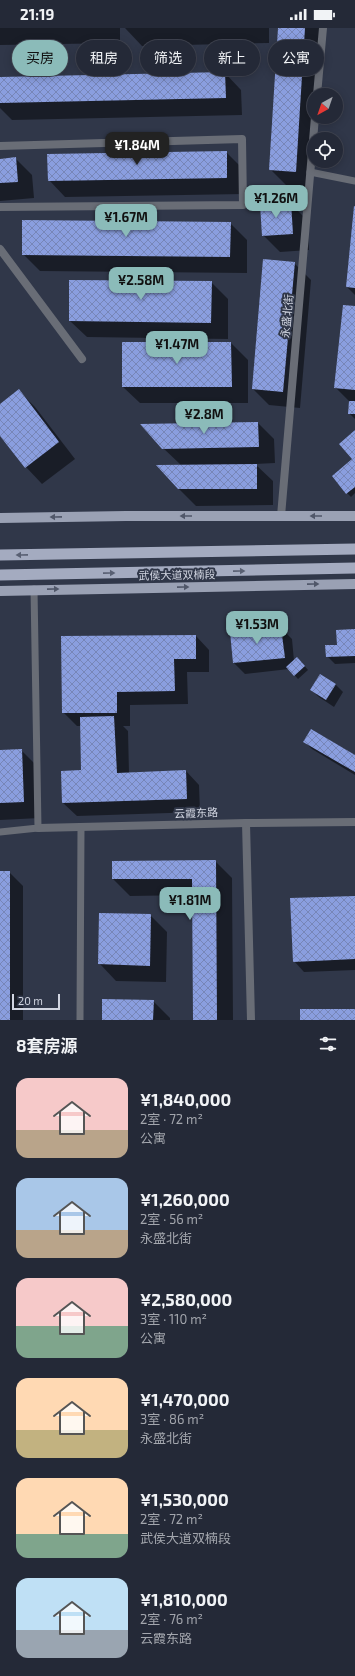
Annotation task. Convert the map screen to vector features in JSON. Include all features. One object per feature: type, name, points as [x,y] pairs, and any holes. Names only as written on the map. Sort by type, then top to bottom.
[{"type":"highway","points":[[0,556],[355,549]]},
{"type":"highway","points":[[0,575],[355,568]]},
{"type":"main road","points":[[0,518],[126,516],[355,516]]},
{"type":"main road","name":"武侯大道双楠段","points":[[0,591],[34,589],[355,584]]},
{"type":"street","points":[[318,88],[323,28]]},
{"type":"street","name":"永盛北街","points":[[281,516],[314,124]]},
{"type":"street","points":[[0,146],[242,139],[243,205],[0,207]]},
{"type":"street","points":[[0,249],[82,359]]},
{"type":"street","name":"云霞东路","points":[[38,828],[355,822]]},
{"type":"street","points":[[246,823],[251,1020]]},
{"type":"lane","points":[[310,172],[355,181]]},
{"type":"lane","points":[[0,832],[38,828],[34,589]]},
{"type":"lane","points":[[80,1020],[81,828]]},
{"type":"building","points":[[278,28],[305,28],[304,40],[277,40]]},
{"type":"building","points":[[204,72],[204,76],[225,76],[226,98],[0,103],[0,77],[132,76],[132,74],[140,74],[140,76],[196,76],[196,73]]},
{"type":"building","points":[[275,76],[302,76],[296,172],[269,170]]},
{"type":"building","points":[[227,151],[227,178],[48,181],[47,154]]},
{"type":"building","points":[[16,157],[18,182],[0,183],[0,159]]},
{"type":"building","points":[[291,202],[293,234],[262,236],[260,204]]},
{"type":"building","points":[[355,206],[355,288],[346,287]]},
{"type":"building","points":[[22,220],[231,222],[230,257],[22,255]]},
{"type":"building","points":[[263,259],[295,262],[283,392],[252,389]]},
{"type":"building","points":[[69,280],[212,281],[211,323],[69,321]]},
{"type":"building","points":[[343,305],[355,306],[355,390],[334,388]]},
{"type":"building","points":[[122,342],[231,342],[232,387],[122,387]]},
{"type":"building","points":[[19,389],[59,442],[25,468],[0,436],[0,404]]},
{"type":"building","points":[[349,401],[355,401],[355,414],[348,414]]},
{"type":"building","points":[[258,422],[259,447],[162,449],[140,424]]},
{"type":"building","points":[[355,430],[355,487],[346,494],[332,476],[352,459],[339,444]]},
{"type":"building","points":[[257,464],[257,489],[178,489],[156,465]]},
{"type":"building","points":[[281,627],[285,658],[233,663],[230,632]]},
{"type":"building","points":[[355,629],[355,656],[326,657],[325,645],[337,645],[336,630]]},
{"type":"building","points":[[196,635],[196,659],[174,659],[175,691],[117,692],[117,713],[62,713],[61,636]]},
{"type":"building","points":[[297,657],[305,666],[294,676],[286,667]]},
{"type":"building","points":[[320,674],[336,684],[326,700],[310,690]]},
{"type":"building","points":[[114,716],[117,773],[186,770],[187,799],[62,803],[61,771],[81,770],[80,717]]},
{"type":"building","points":[[311,729],[355,755],[355,772],[303,742]]},
{"type":"building","points":[[22,749],[24,802],[0,803],[0,750]]},
{"type":"building","points":[[216,860],[217,1020],[193,1020],[192,879],[112,879],[112,861]]},
{"type":"building","points":[[0,871],[10,871],[10,1020],[0,1020]]},
{"type":"building","points":[[355,896],[355,959],[293,962],[290,898]]},
{"type":"building","points":[[99,913],[151,914],[150,966],[98,964]]},
{"type":"building","points":[[102,999],[154,1000],[153,1020],[102,1020]]},
{"type":"building","points":[[300,1009],[355,1009],[355,1020],[300,1020]]}]
